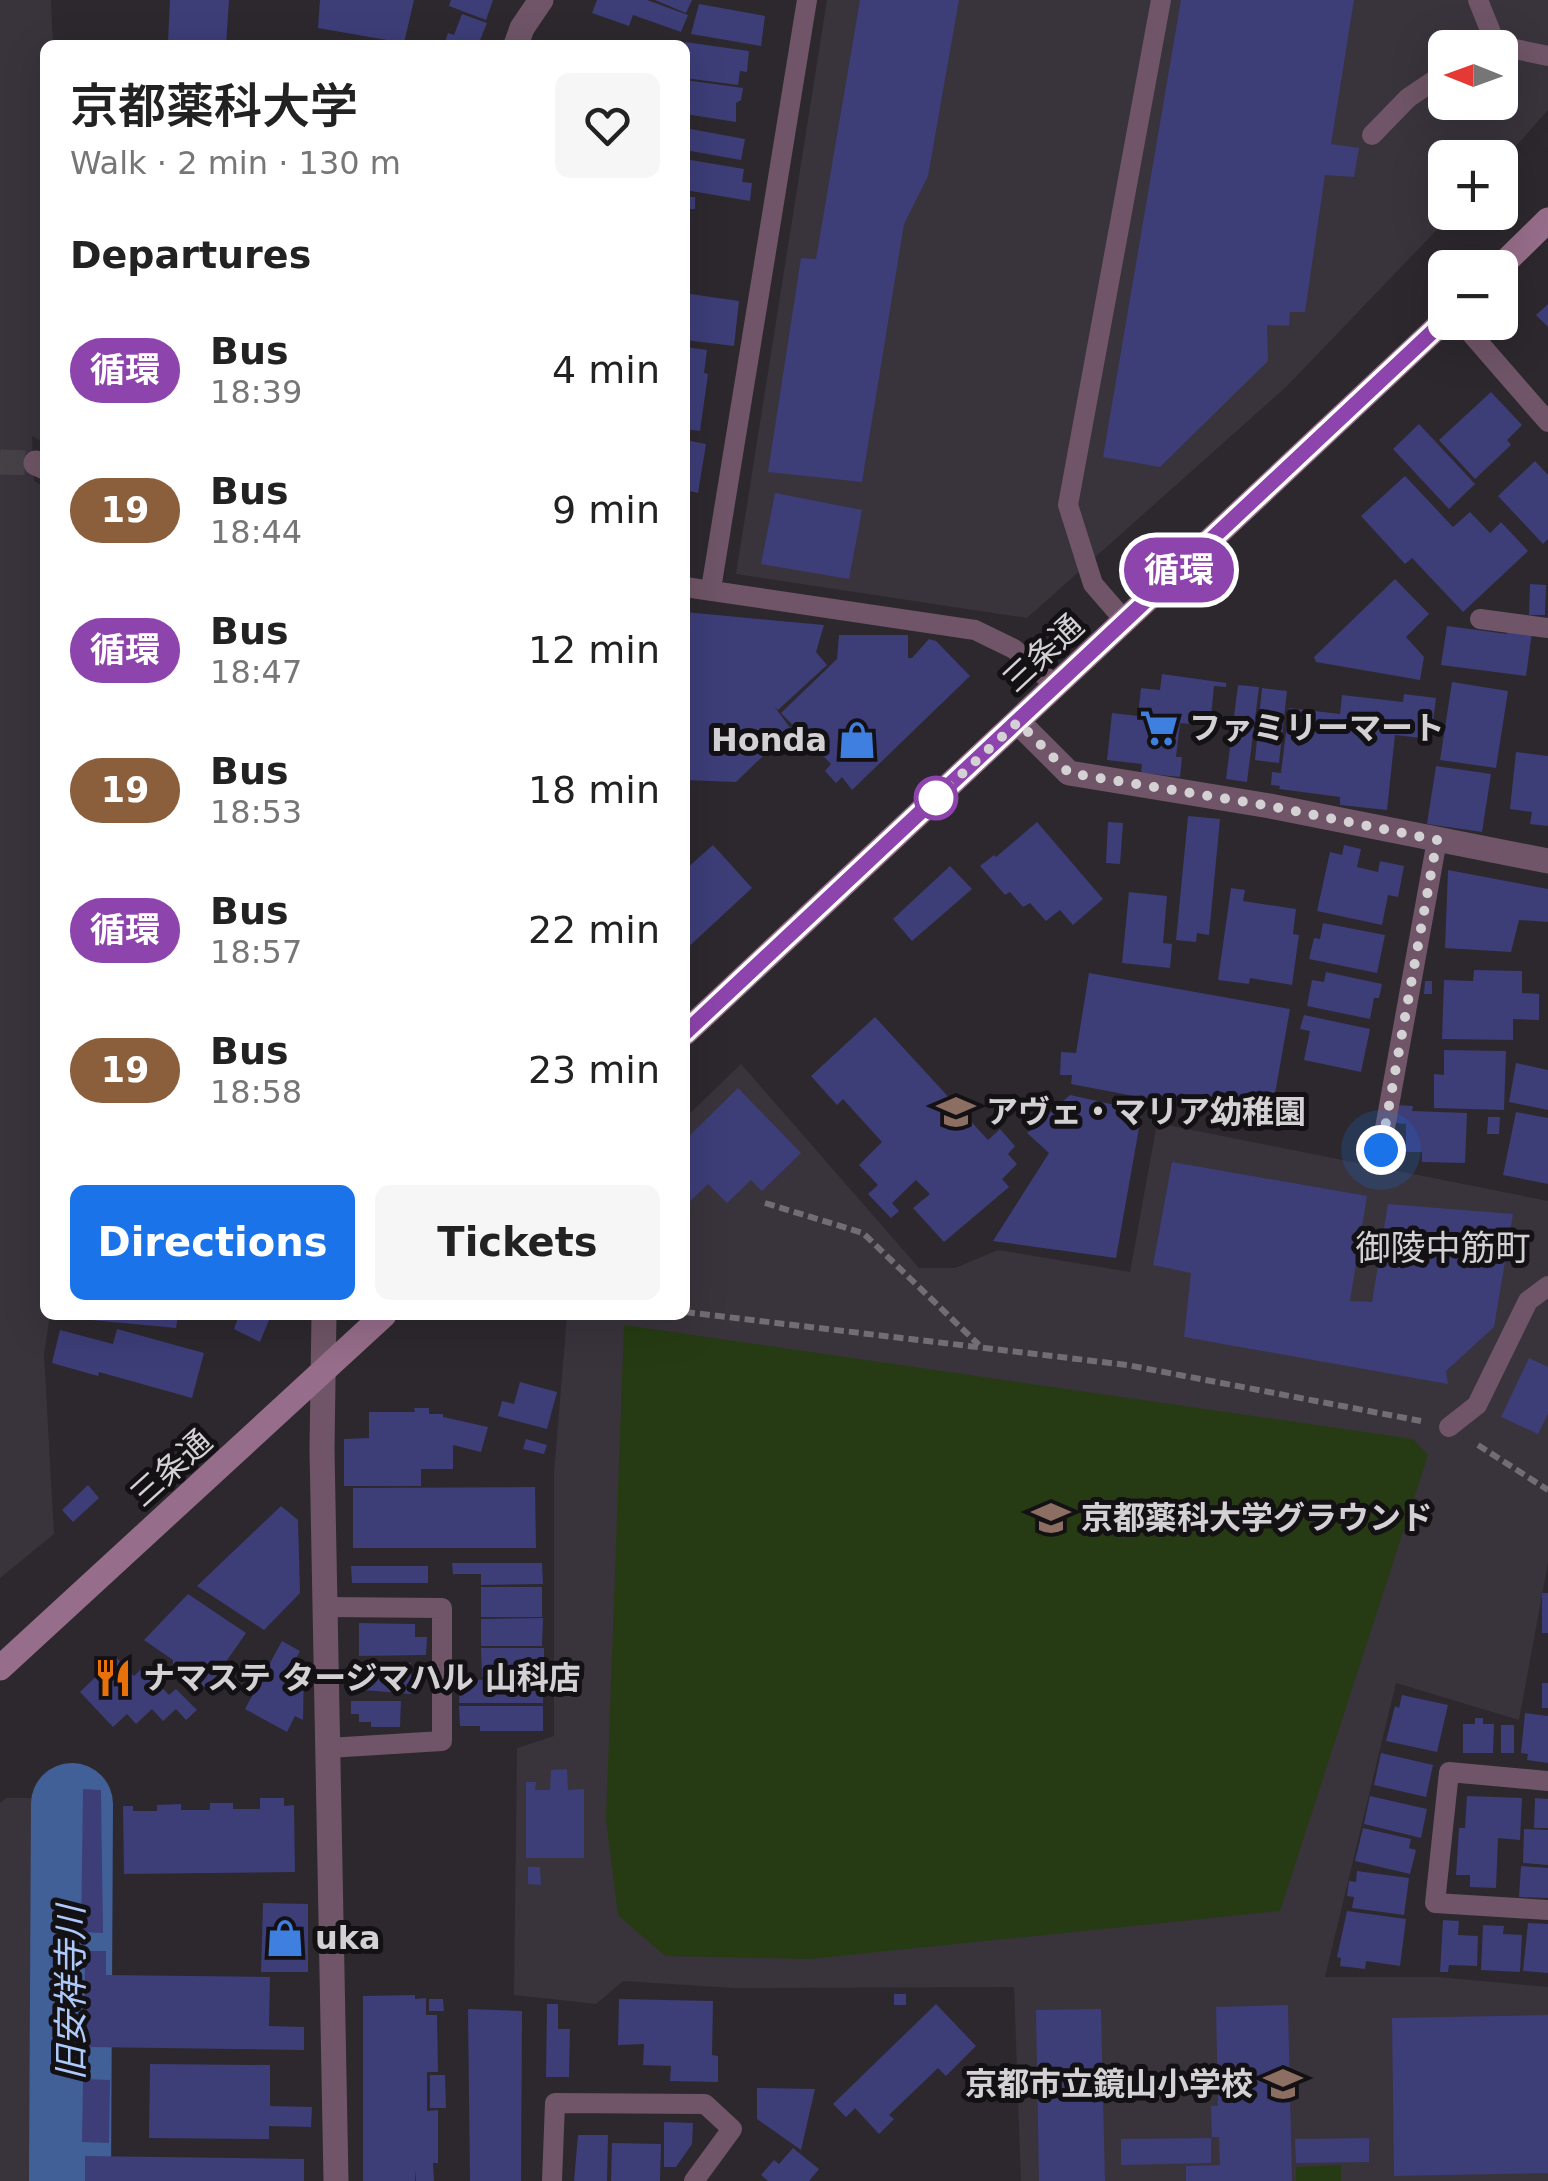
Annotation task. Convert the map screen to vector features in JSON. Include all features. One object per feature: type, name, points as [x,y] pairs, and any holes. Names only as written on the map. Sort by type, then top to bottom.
[{"type":"main road","points":[[1517,250],[1548,220]]},
{"type":"main road","name":"三条通","points":[[690,1028],[1428,336]]},
{"type":"main road","name":"三条通","points":[[0,1668],[379,1320]]},
{"type":"street","points":[[518,40],[540,0]]},
{"type":"street","points":[[1018,722],[1069,773],[1270,806],[1548,861]]},
{"type":"street","points":[[324,1320],[321,1375],[336,2181]]},
{"type":"lane","points":[[711,589],[807,0]]},
{"type":"lane","points":[[1124,621],[1093,584],[1068,505],[1161,0]]},
{"type":"lane","points":[[1478,0],[1488,30]]},
{"type":"lane","points":[[1518,51],[1548,56]]},
{"type":"lane","points":[[1372,135],[1408,98],[1428,84]]},
{"type":"lane","points":[[1477,340],[1548,422]]},
{"type":"lane","points":[[690,587],[976,630],[1014,649],[1056,686]]},
{"type":"lane","points":[[1480,619],[1548,628]]},
{"type":"lane","points":[[1381,1150],[1437,840]]},
{"type":"lane","points":[[1449,1427],[1477,1405],[1528,1301],[1548,1286]]},
{"type":"lane","points":[[325,1607],[442,1608],[442,1740],[328,1748]]},
{"type":"lane","points":[[1548,1781],[1449,1772],[1435,1903],[1548,1910]]},
{"type":"lane","points":[[552,2181],[555,2104],[705,2104],[732,2130],[694,2181]]},
{"type":"path","points":[[765,1202],[863,1233],[981,1348]]},
{"type":"path","points":[[690,1313],[1128,1365],[1449,1427],[1548,1490]]},
{"type":"shaded area","points":[[0,0],[51,0],[53,40],[40,40],[40,440],[32,436],[34,481],[40,484],[40,1320],[49,1320],[44,1354],[54,1534],[0,1578]]},
{"type":"shaded area","points":[[827,0],[1548,0],[1548,110],[1518,144],[1518,140],[1428,140],[1428,230],[1437,230],[1287,386],[1027,618],[736,574]]},
{"type":"shaded area","name":"京都薬科大学グラウンド","points":[[741,1064],[919,1268],[955,1268],[998,1250],[1130,1272],[1157,1123],[1548,1201],[1548,1563],[1519,1720],[1396,1683],[1325,1977],[1439,1977],[1548,1987],[1548,2181],[1021,2181],[1014,1987],[734,1988],[623,1981],[596,2004],[514,1995],[517,1748],[554,1736],[554,1473],[567,1320],[690,1320],[690,1113]]},
{"type":"shaded area","points":[[6,1798],[67,1798],[66,2181],[0,2181],[0,1803]]},
{"type":"green space","points":[[624,1325],[1413,1439],[1428,1455],[1280,1911],[809,1959],[665,1956],[618,1915],[606,1820]]},
{"type":"green space","points":[[1341,2165],[1341,2181],[1296,2181],[1296,2167]]},
{"type":"building","points":[[170,0],[229,0],[226,40],[168,40]]},
{"type":"building","points":[[320,0],[414,0],[405,40],[318,28]]},
{"type":"building","points":[[451,0],[493,0],[486,20],[449,6]]},
{"type":"building","points":[[597,0],[647,0],[688,15],[681,32],[633,15],[629,26],[592,13]]},
{"type":"building","points":[[655,0],[692,0],[686,13]]},
{"type":"building","points":[[860,0],[959,0],[928,176],[904,224],[862,482],[768,472],[801,258],[816,259]]},
{"type":"building","points":[[1181,0],[1354,0],[1331,144],[1359,148],[1354,177],[1325,175],[1305,312],[1290,312],[1289,326],[1267,325],[1268,361],[1160,467],[1103,457]]},
{"type":"building","points":[[699,4],[765,16],[761,46],[691,34]]},
{"type":"building","points":[[462,14],[487,23],[480,40],[446,40],[448,33],[454,35]]},
{"type":"building","points":[[690,43],[749,51],[747,72],[740,71],[738,85],[690,79]]},
{"type":"building","points":[[690,81],[743,88],[741,100],[736,103],[736,122],[690,115]]},
{"type":"building","points":[[690,129],[745,139],[741,160],[690,151]]},
{"type":"building","points":[[690,160],[744,169],[742,182],[752,183],[750,201],[690,191]]},
{"type":"building","points":[[690,294],[739,301],[734,346],[690,341]]},
{"type":"building","points":[[1548,304],[1548,327],[1536,315]]},
{"type":"building","points":[[690,348],[707,350],[704,373],[708,374],[700,431],[690,430]]},
{"type":"building","points":[[1491,392],[1522,425],[1507,440],[1511,445],[1475,479],[1439,440]]},
{"type":"building","points":[[1419,424],[1475,484],[1449,509],[1393,449]]},
{"type":"building","points":[[690,441],[706,444],[698,493],[690,491]]},
{"type":"building","points":[[1535,461],[1548,475],[1548,539],[1543,544],[1498,496]]},
{"type":"building","points":[[1405,476],[1453,527],[1470,512],[1490,533],[1501,522],[1528,551],[1463,612],[1412,558],[1405,564],[1361,516]]},
{"type":"building","points":[[775,493],[862,510],[849,579],[761,564]]},
{"type":"building","points":[[1395,579],[1429,614],[1406,637],[1424,657],[1420,680],[1316,662],[1314,657]]},
{"type":"building","points":[[1530,584],[1546,585],[1545,615],[1529,615]]},
{"type":"building","points":[[690,612],[824,625],[816,652],[827,665],[778,710],[774,706],[791,729],[736,782],[690,780]]},
{"type":"building","points":[[1447,626],[1507,634],[1508,629],[1532,632],[1526,676],[1441,665]]},
{"type":"building","points":[[839,635],[908,635],[908,658],[929,639],[936,641],[970,676],[852,790],[842,777],[836,783],[825,771],[831,764],[781,713],[837,659]]},
{"type":"building","points":[[1162,674],[1226,683],[1226,687],[1214,686],[1210,726],[1180,723],[1176,757],[1182,757],[1180,777],[1141,773],[1142,764],[1107,760],[1112,713],[1138,716],[1141,688],[1160,690]]},
{"type":"building","points":[[1452,682],[1508,691],[1496,768],[1440,760]]},
{"type":"building","points":[[1238,685],[1259,687],[1247,782],[1226,779]]},
{"type":"building","points":[[1262,688],[1287,691],[1279,763],[1255,760]]},
{"type":"building","points":[[1404,694],[1436,698],[1431,739],[1395,735],[1387,810],[1340,805],[1340,797],[1271,785],[1272,772],[1281,773],[1289,708],[1340,714],[1342,695],[1403,702]]},
{"type":"building","points":[[1516,752],[1548,756],[1548,826],[1530,824],[1532,812],[1510,809]]},
{"type":"building","points":[[1436,766],[1491,774],[1482,832],[1427,824]]},
{"type":"building","points":[[1188,816],[1220,819],[1209,935],[1197,933],[1196,942],[1176,940]]},
{"type":"building","points":[[1037,822],[1103,899],[1073,925],[1060,910],[1046,921],[1030,903],[1023,907],[1010,892],[1005,895],[980,866]]},
{"type":"building","points":[[1108,822],[1123,823],[1120,864],[1106,863]]},
{"type":"building","points":[[713,845],[752,888],[690,945],[690,866]]},
{"type":"building","points":[[1344,845],[1361,849],[1357,867],[1378,872],[1380,861],[1404,866],[1398,897],[1388,895],[1382,925],[1317,911],[1330,852],[1342,855]]},
{"type":"building","points":[[950,866],[972,889],[912,941],[893,919]]},
{"type":"building","points":[[1448,870],[1548,889],[1548,922],[1519,920],[1511,952],[1445,948]]},
{"type":"building","points":[[1231,888],[1245,890],[1243,901],[1296,909],[1293,934],[1299,935],[1292,985],[1250,978],[1249,984],[1218,980]]},
{"type":"building","points":[[1129,892],[1167,896],[1163,943],[1172,944],[1170,968],[1122,963]]},
{"type":"building","points":[[1323,923],[1385,935],[1377,973],[1309,959],[1314,938],[1320,939]]},
{"type":"building","points":[[1474,970],[1522,971],[1522,993],[1539,994],[1539,1020],[1513,1019],[1513,1040],[1442,1039],[1444,980],[1473,981]]},
{"type":"building","points":[[1326,972],[1382,984],[1379,998],[1374,998],[1370,1019],[1307,1006],[1312,980],[1324,982]]},
{"type":"building","points":[[1089,973],[1290,1009],[1270,1122],[1071,1084],[1072,1075],[1060,1075],[1061,1052],[1076,1053]]},
{"type":"building","points":[[1425,981],[1432,981],[1432,994],[1424,994]]},
{"type":"building","points":[[1304,1015],[1370,1029],[1361,1072],[1304,1060],[1310,1031],[1300,1029]]},
{"type":"building","points":[[875,1017],[988,1140],[1000,1129],[1015,1146],[1008,1154],[1017,1164],[1002,1179],[1009,1187],[944,1242],[913,1208],[930,1194],[916,1180],[892,1203],[899,1211],[891,1218],[868,1194],[878,1185],[859,1165],[882,1142],[843,1099],[837,1105],[811,1076]]},
{"type":"building","points":[[1444,1050],[1506,1051],[1504,1110],[1434,1108],[1434,1074],[1444,1075]]},
{"type":"building","points":[[1516,1063],[1548,1070],[1548,1110],[1509,1102]]},
{"type":"building","points":[[738,1088],[801,1153],[762,1191],[751,1180],[727,1203],[708,1184],[690,1201],[690,1135]]},
{"type":"building","points":[[1070,1095],[1142,1111],[1116,1258],[993,1241],[1049,1153],[1027,1133]]},
{"type":"building","points":[[1395,1105],[1413,1106],[1412,1111],[1467,1113],[1465,1163],[1422,1162],[1422,1152],[1406,1152],[1406,1124],[1395,1123]]},
{"type":"building","points":[[1516,1112],[1548,1118],[1548,1184],[1503,1175]]},
{"type":"building","points":[[1488,1117],[1500,1117],[1499,1134],[1487,1134]]},
{"type":"building","points":[[1172,1162],[1367,1196],[1350,1301],[1372,1302],[1388,1204],[1513,1214],[1494,1327],[1446,1371],[1448,1384],[1184,1337],[1191,1273],[1153,1265]]},
{"type":"building","points":[[91,1320],[177,1320],[176,1328]]},
{"type":"building","points":[[237,1320],[269,1320],[260,1342],[234,1329]]},
{"type":"building","points":[[117,1329],[204,1353],[192,1398],[52,1363],[60,1330],[113,1344]]},
{"type":"building","points":[[1529,1358],[1548,1367],[1548,1414],[1538,1434],[1501,1417]]},
{"type":"building","points":[[520,1382],[557,1392],[547,1429],[498,1416],[502,1401],[514,1404]]},
{"type":"building","points":[[414,1408],[429,1408],[429,1414],[443,1414],[488,1427],[481,1452],[453,1445],[453,1469],[421,1469],[421,1486],[344,1486],[344,1439],[369,1438],[369,1412],[415,1412]]},
{"type":"building","points":[[526,1439],[547,1445],[544,1454],[523,1449]]},
{"type":"building","points":[[88,1485],[99,1498],[73,1522],[62,1510]]},
{"type":"building","points":[[535,1487],[536,1548],[353,1548],[353,1488]]},
{"type":"building","points":[[281,1506],[298,1520],[300,1593],[264,1630],[197,1586]]},
{"type":"building","points":[[452,1563],[542,1563],[543,1584],[481,1585],[481,1574],[453,1574]]},
{"type":"building","points":[[351,1566],[428,1566],[428,1583],[352,1583]]},
{"type":"building","points":[[481,1587],[542,1587],[542,1617],[481,1617]]},
{"type":"building","points":[[1542,1593],[1548,1593],[1548,1633],[1542,1633]]},
{"type":"building","points":[[188,1594],[246,1633],[207,1689],[173,1668],[173,1660],[144,1640]]},
{"type":"building","points":[[543,1618],[542,1646],[481,1646],[481,1619]]},
{"type":"building","points":[[359,1623],[415,1624],[415,1637],[427,1637],[426,1655],[359,1656]]},
{"type":"building","points":[[282,1641],[300,1651],[295,1661],[304,1667],[303,1720],[295,1716],[287,1732],[245,1709]]},
{"type":"building","points":[[481,1648],[544,1648],[544,1677],[482,1677]]},
{"type":"building","points":[[116,1657],[134,1676],[143,1667],[169,1695],[176,1689],[197,1710],[186,1720],[176,1709],[163,1721],[152,1709],[136,1724],[127,1714],[113,1727],[80,1692]]},
{"type":"building","points":[[349,1663],[411,1663],[411,1694],[363,1690],[364,1682],[349,1682]]},
{"type":"building","points":[[543,1679],[543,1703],[459,1703],[460,1680]]},
{"type":"building","points":[[1542,1683],[1548,1683],[1548,1708],[1542,1708]]},
{"type":"building","points":[[1402,1695],[1448,1705],[1437,1752],[1386,1741]]},
{"type":"building","points":[[351,1701],[401,1701],[400,1727],[371,1727],[371,1722],[359,1722],[359,1714],[351,1714]]},
{"type":"building","points":[[459,1706],[543,1706],[543,1731],[480,1731],[480,1726],[460,1726]]},
{"type":"building","points":[[1525,1713],[1548,1716],[1548,1763],[1527,1760],[1528,1754],[1521,1753]]},
{"type":"building","points":[[1475,1718],[1483,1718],[1483,1724],[1494,1724],[1493,1753],[1463,1753],[1463,1724],[1475,1724]]},
{"type":"building","points":[[1501,1725],[1514,1725],[1514,1753],[1501,1753]]},
{"type":"building","points":[[1381,1753],[1433,1765],[1426,1797],[1374,1785]]},
{"type":"building","points":[[567,1769],[568,1790],[584,1789],[584,1858],[526,1858],[526,1782],[536,1782],[535,1790],[550,1790],[551,1770]]},
{"type":"building","points":[[83,1789],[101,1790],[103,1933],[81,1932]]},
{"type":"building","points":[[1370,1796],[1427,1809],[1421,1838],[1364,1824]]},
{"type":"building","points":[[1467,1796],[1522,1798],[1520,1840],[1498,1838],[1496,1888],[1470,1887],[1470,1875],[1456,1875],[1459,1828],[1465,1828]]},
{"type":"building","points":[[260,1798],[284,1798],[284,1806],[294,1805],[295,1872],[124,1874],[123,1806],[133,1806],[133,1811],[157,1811],[157,1805],[181,1804],[181,1810],[210,1810],[210,1803],[233,1803],[233,1809],[260,1809]]},
{"type":"building","points":[[1535,1798],[1548,1799],[1548,1828],[1534,1828]]},
{"type":"building","points":[[1363,1828],[1411,1839],[1409,1848],[1416,1850],[1410,1874],[1355,1861]]},
{"type":"building","points":[[1524,1829],[1548,1830],[1548,1865],[1523,1863]]},
{"type":"building","points":[[1521,1866],[1548,1868],[1548,1898],[1519,1897]]},
{"type":"building","points":[[528,1867],[540,1867],[541,1885],[528,1884]]},
{"type":"building","points":[[1357,1871],[1409,1878],[1404,1915],[1352,1908],[1354,1897],[1347,1896],[1349,1881],[1356,1882]]},
{"type":"building","name":"uka","points":[[263,1903],[308,1904],[308,1972],[261,1972]]},
{"type":"building","points":[[1347,1911],[1406,1919],[1400,1966],[1366,1961],[1365,1969],[1340,1966],[1341,1958],[1337,1957]]},
{"type":"building","points":[[1443,1920],[1459,1921],[1458,1935],[1478,1936],[1477,1966],[1449,1965],[1448,1972],[1440,1972]]},
{"type":"building","points":[[1528,1923],[1548,1924],[1548,1973],[1523,1971]]},
{"type":"building","points":[[1483,1925],[1504,1926],[1503,1934],[1522,1935],[1520,1972],[1481,1970]]},
{"type":"building","points":[[85,1951],[106,1951],[106,1975],[270,1977],[269,2026],[304,2027],[304,2050],[84,2047]]},
{"type":"building","points":[[894,1994],[906,1994],[906,2005],[894,2005]]},
{"type":"building","points":[[415,1995],[415,1999],[426,1998],[426,2015],[437,2015],[438,2072],[427,2072],[427,2111],[438,2110],[434,2181],[416,2181],[416,2170],[415,2181],[363,2181],[363,1996]]},
{"type":"building","points":[[429,1999],[443,1999],[444,2011],[429,2011]]},
{"type":"building","points":[[619,1999],[713,2001],[712,2055],[718,2056],[718,2082],[670,2081],[671,2066],[643,2065],[644,2044],[618,2045]]},
{"type":"building","points":[[547,2004],[558,2004],[558,2029],[570,2029],[569,2077],[546,2077]]},
{"type":"building","points":[[936,2004],[976,2046],[946,2076],[938,2068],[889,2115],[894,2119],[879,2134],[855,2108],[846,2117],[833,2104]]},
{"type":"building","points":[[1288,2005],[1292,2181],[1186,2181],[1186,2166],[1220,2165],[1219,2137],[1212,2137],[1211,2106],[1218,2106],[1216,2007]]},
{"type":"building","points":[[468,2009],[522,2011],[521,2181],[470,2181]]},
{"type":"building","points":[[1101,2009],[1105,2181],[1039,2181],[1036,2010]]},
{"type":"building","points":[[1548,2015],[1548,2173],[1394,2176],[1392,2018]]},
{"type":"building","points":[[150,2064],[270,2065],[270,2106],[312,2107],[311,2127],[269,2126],[269,2139],[149,2138]]},
{"type":"building","points":[[430,2075],[445,2075],[446,2108],[430,2108]]},
{"type":"building","points":[[83,2079],[110,2080],[109,2143],[82,2142]]},
{"type":"building","points":[[757,2088],[815,2089],[801,2150],[757,2119]]},
{"type":"building","points":[[664,2122],[693,2123],[692,2144],[676,2167],[664,2167]]},
{"type":"building","points":[[578,2135],[608,2135],[607,2181],[574,2181]]},
{"type":"building","points":[[1211,2138],[1211,2163],[1121,2165],[1121,2139]]},
{"type":"building","points":[[1369,2138],[1369,2162],[1296,2163],[1295,2139]]},
{"type":"building","points":[[612,2143],[661,2144],[660,2181],[611,2181]]},
{"type":"building","points":[[793,2148],[819,2169],[809,2181],[768,2181],[761,2175],[774,2160],[779,2164]]},
{"type":"building","points":[[85,2156],[304,2159],[304,2181],[85,2181]]},
{"type":"waterway","name":"旧安祥寺川","points":[[70,2181],[72,1804]]},
{"type":"tunnel","points":[[0,462],[36,463]]},
{"type":"bus line","name":"循環","points":[[690,1028],[1428,336]]},
{"type":"place","name":"ファミリーマート","points":[[1159,728]]},
{"type":"place","name":"Honda","points":[[857,740]]},
{"type":"place","name":"アヴェ・マリア幼稚園","points":[[956,1112]]},
{"type":"place","name":"京都薬科大学グラウンド","points":[[1051,1518]]},
{"type":"place","name":"ナマステ タージマハル 山科店","points":[[113,1678]]},
{"type":"place","name":"uka","points":[[285,1938]]},
{"type":"place","name":"京都市立鏡山小学校","points":[[1283,2084]]},
{"type":"district","name":"御陵中筋町","points":[[1443,1248]]},
{"type":"route","points":[[936,798],[1018,722],[1069,773],[1270,806],[1437,840],[1381,1150]]}]
